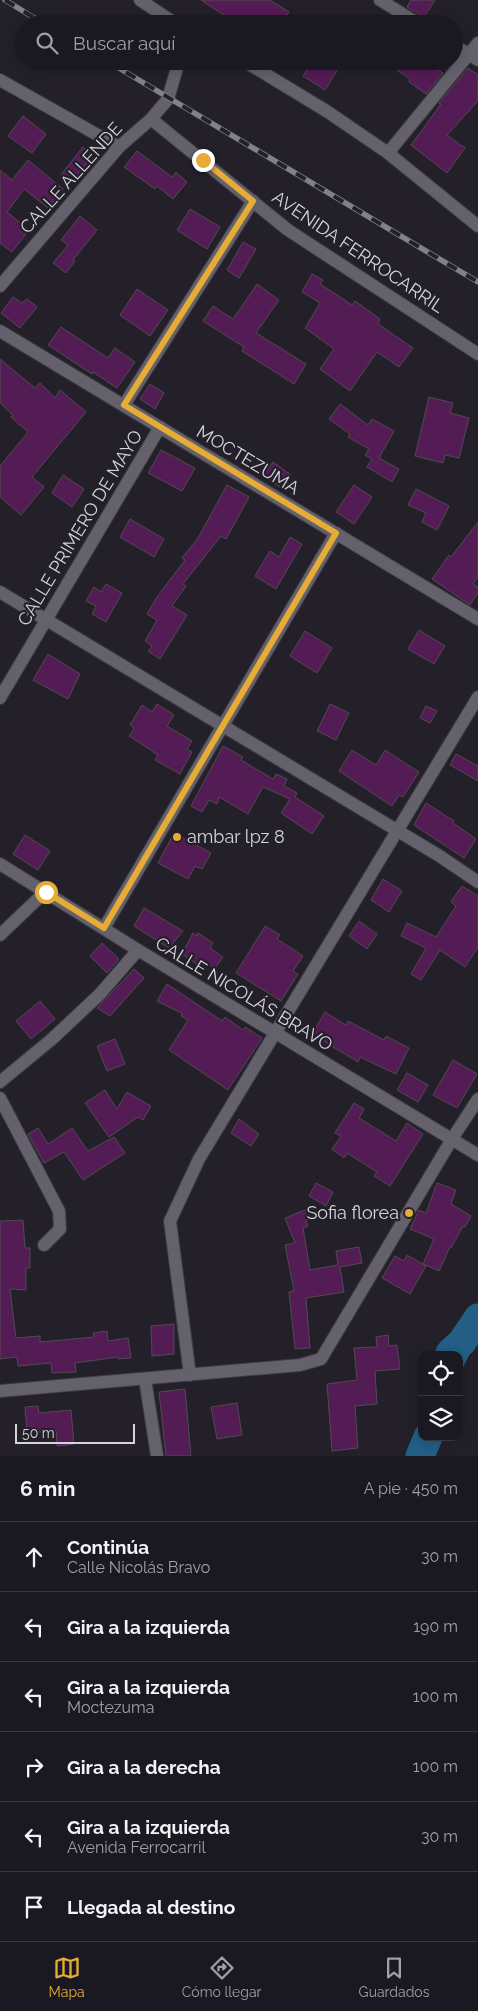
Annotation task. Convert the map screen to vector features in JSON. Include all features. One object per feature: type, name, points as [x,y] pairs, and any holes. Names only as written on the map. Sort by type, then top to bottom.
[{"type":"street","points":[[140,0],[162,15]]},
{"type":"street","points":[[380,0],[404,15]]},
{"type":"street","points":[[463,69],[474,57],[478,43]]},
{"type":"street","points":[[463,50],[474,57]]},
{"type":"street","name":"CALLE ALLENDE","points":[[0,286],[119,147],[151,119],[168,99],[176,70]]},
{"type":"street","points":[[259,70],[328,112],[388,153],[478,226]]},
{"type":"street","points":[[388,153],[462,70]]},
{"type":"street","points":[[0,80],[119,147]]},
{"type":"street","name":"AVENIDA FERROCARRIL","points":[[151,119],[288,230],[478,354]]},
{"type":"street","points":[[124,405],[253,201]]},
{"type":"street","name":"MOCTEZUMA","points":[[0,331],[478,619]]},
{"type":"street","name":"CALLE PRIMERO DE MAYO","points":[[0,698],[160,427]]},
{"type":"street","points":[[104,928],[336,533]]},
{"type":"street","points":[[0,592],[478,882]]},
{"type":"street","points":[[190,1375],[170,1221],[199,1159],[478,697]]},
{"type":"street","name":"CALLE NICOLÁS BRAVO","points":[[0,864],[475,1154]]},
{"type":"street","points":[[0,935],[46,892]]},
{"type":"street","points":[[0,1082],[100,994],[138,950]]},
{"type":"street","points":[[0,1098],[59,1211],[60,1229],[44,1245]]},
{"type":"street","points":[[0,1391],[300,1365],[321,1359],[452,1139],[478,1099]]},
{"type":"street","points":[[145,1379],[157,1456]]},
{"type":"building","points":[[201,0],[270,0],[289,12],[287,15],[224,15]]},
{"type":"building","points":[[411,0],[435,0],[425,15],[421,15],[407,7]]},
{"type":"building","points":[[468,68],[478,75],[478,101],[447,135],[465,148],[447,173],[411,145],[441,104],[439,103]]},
{"type":"building","points":[[307,70],[338,70],[325,90],[303,76]]},
{"type":"building","points":[[397,70],[439,70],[443,73],[426,94],[409,82],[410,79]]},
{"type":"building","points":[[23,116],[46,134],[32,153],[8,136]]},
{"type":"building","points":[[83,147],[93,156],[70,183],[61,175]]},
{"type":"building","points":[[137,151],[172,177],[176,172],[187,182],[173,199],[157,186],[155,189],[124,167]]},
{"type":"building","points":[[28,160],[63,189],[48,208],[24,189],[7,212],[29,230],[12,252],[0,243],[0,170],[12,180]]},
{"type":"building","points":[[190,209],[220,227],[207,249],[177,230]]},
{"type":"building","points":[[80,216],[97,230],[73,260],[75,261],[66,273],[53,263],[68,245],[61,240]]},
{"type":"building","points":[[243,242],[256,249],[239,278],[227,270]]},
{"type":"building","points":[[312,274],[323,280],[320,284],[352,305],[355,301],[380,319],[378,324],[413,348],[399,367],[377,352],[350,391],[320,369],[334,349],[305,328],[320,303],[302,292]]},
{"type":"building","points":[[257,284],[279,300],[256,333],[306,364],[294,384],[242,351],[244,347],[203,321],[213,306],[233,319]]},
{"type":"building","points":[[137,289],[168,310],[150,336],[120,315]]},
{"type":"building","points":[[13,297],[22,303],[27,299],[37,307],[20,328],[1,313]]},
{"type":"building","points":[[61,327],[108,358],[115,348],[135,362],[117,388],[48,345]]},
{"type":"building","points":[[0,359],[35,388],[40,383],[55,398],[60,390],[86,412],[32,477],[44,487],[21,515],[0,497],[0,466],[28,432],[11,417],[13,415],[0,403]]},
{"type":"building","points":[[150,384],[164,393],[155,409],[140,399]]},
{"type":"building","points":[[429,397],[453,403],[450,413],[469,418],[459,458],[445,455],[443,463],[415,456]]},
{"type":"building","points":[[340,404],[368,425],[372,419],[394,431],[379,458],[399,469],[392,482],[367,467],[372,459],[365,455],[369,449],[348,437],[350,434],[329,419]]},
{"type":"building","points":[[161,450],[195,468],[182,491],[148,473]]},
{"type":"building","points":[[273,462],[291,475],[281,488],[263,475]]},
{"type":"building","points":[[63,475],[84,489],[72,507],[52,493]]},
{"type":"building","points":[[227,485],[249,497],[226,539],[221,536],[183,584],[186,586],[172,606],[187,615],[160,659],[148,651],[152,646],[145,641],[157,620],[147,614],[157,597],[185,560],[182,558],[198,538]]},
{"type":"building","points":[[354,485],[372,497],[354,524],[336,512]]},
{"type":"building","points":[[416,489],[449,506],[437,530],[422,522],[426,513],[408,505]]},
{"type":"building","points":[[130,519],[164,539],[154,557],[120,537]]},
{"type":"building","points":[[478,522],[478,577],[473,584],[478,587],[478,593],[470,605],[432,579],[449,555],[451,557]]},
{"type":"building","points":[[290,537],[302,544],[276,589],[255,576],[270,551],[279,557]]},
{"type":"building","points":[[106,584],[122,593],[106,622],[92,614],[96,606],[86,601],[94,587],[101,592]]},
{"type":"building","points":[[419,630],[445,646],[434,664],[408,649]]},
{"type":"building","points":[[305,631],[332,648],[317,673],[290,656]]},
{"type":"building","points":[[48,654],[80,674],[68,699],[33,680]]},
{"type":"building","points":[[157,704],[174,715],[167,726],[192,741],[187,749],[192,752],[180,774],[155,760],[158,755],[129,736],[134,728],[130,725],[142,705],[152,712]]},
{"type":"building","points":[[330,704],[349,713],[336,740],[317,731]]},
{"type":"building","points":[[426,706],[437,711],[430,723],[420,718]]},
{"type":"building","points":[[223,746],[243,757],[241,760],[273,779],[276,774],[287,779],[284,786],[297,793],[295,797],[324,816],[312,834],[281,813],[290,799],[263,787],[248,814],[219,797],[217,804],[209,800],[202,812],[191,806]]},
{"type":"building","points":[[352,750],[376,765],[385,750],[419,772],[403,797],[399,795],[392,806],[339,771]]},
{"type":"building","points":[[456,754],[478,766],[478,781],[450,765]]},
{"type":"building","points":[[426,803],[454,821],[453,823],[476,839],[464,858],[414,825]]},
{"type":"building","points":[[174,833],[211,853],[202,869],[195,866],[188,879],[158,863]]},
{"type":"building","points":[[25,835],[50,851],[38,870],[13,854]]},
{"type":"building","points":[[383,879],[402,891],[389,912],[371,900]]},
{"type":"building","points":[[462,886],[478,896],[478,947],[465,967],[440,950],[421,980],[411,974],[426,948],[401,936],[407,923],[436,937],[456,906],[451,902]]},
{"type":"building","points":[[144,908],[183,931],[169,948],[134,926]]},
{"type":"building","points":[[359,921],[377,934],[367,949],[349,936]]},
{"type":"building","points":[[265,926],[280,935],[277,939],[303,956],[293,971],[298,974],[281,1001],[236,973]]},
{"type":"building","points":[[193,933],[197,936],[198,933],[213,943],[210,948],[223,957],[215,968],[202,960],[198,965],[182,954]]},
{"type":"building","points":[[102,943],[119,959],[107,973],[90,956]]},
{"type":"building","points":[[134,969],[144,978],[110,1016],[97,1008]]},
{"type":"building","points":[[167,984],[222,1021],[225,1017],[243,1030],[245,1027],[262,1038],[228,1090],[169,1050],[188,1020],[181,1016],[183,1014],[157,1001]]},
{"type":"building","points":[[40,1001],[55,1019],[31,1039],[16,1021]]},
{"type":"building","points":[[325,1012],[346,1025],[348,1021],[384,1040],[386,1036],[409,1048],[396,1074],[360,1057],[358,1062],[312,1034]]},
{"type":"building","points":[[115,1039],[125,1064],[107,1071],[97,1046]]},
{"type":"building","points":[[453,1060],[477,1074],[457,1108],[433,1095]]},
{"type":"building","points":[[407,1073],[428,1085],[418,1102],[397,1090]]},
{"type":"building","points":[[105,1090],[117,1109],[127,1092],[151,1106],[143,1120],[138,1117],[109,1137],[85,1103]]},
{"type":"building","points":[[354,1103],[364,1109],[359,1118],[396,1141],[407,1123],[423,1134],[390,1186],[374,1176],[377,1172],[347,1153],[344,1158],[332,1149],[341,1136],[335,1133]]},
{"type":"building","points":[[239,1119],[259,1134],[251,1146],[231,1133]]},
{"type":"building","points":[[38,1128],[48,1144],[72,1128],[88,1151],[114,1137],[125,1153],[83,1180],[64,1152],[44,1163],[28,1134]]},
{"type":"building","points":[[316,1183],[333,1192],[326,1206],[309,1196]]},
{"type":"building","points":[[437,1183],[456,1190],[451,1204],[471,1216],[450,1247],[439,1271],[423,1264],[434,1239],[410,1229],[419,1210],[426,1213]]},
{"type":"building","points":[[315,1206],[306,1220],[308,1226],[303,1228],[310,1270],[338,1265],[336,1251],[359,1247],[362,1263],[340,1267],[344,1292],[306,1298],[310,1348],[295,1349],[289,1292],[294,1291],[285,1245],[295,1243],[285,1218]]},
{"type":"building","points":[[23,1220],[25,1248],[30,1248],[30,1268],[26,1268],[26,1290],[10,1289],[16,1338],[40,1336],[40,1342],[94,1337],[93,1333],[107,1331],[108,1341],[128,1338],[131,1358],[118,1359],[118,1357],[75,1363],[76,1372],[52,1373],[51,1363],[18,1366],[17,1357],[0,1359],[0,1221]]},
{"type":"building","points":[[407,1255],[426,1266],[410,1294],[382,1278],[395,1256],[404,1261]]},
{"type":"building","points":[[174,1324],[174,1354],[152,1356],[151,1326]]},
{"type":"building","points":[[388,1335],[389,1346],[397,1345],[400,1369],[375,1371],[377,1404],[355,1406],[358,1448],[332,1451],[327,1384],[357,1380],[354,1348],[377,1347],[376,1337]]},
{"type":"building","points":[[185,1389],[191,1456],[166,1456],[159,1392]]},
{"type":"building","points":[[237,1403],[242,1435],[217,1439],[211,1407]]},
{"type":"building","points":[[38,1406],[39,1413],[71,1410],[74,1444],[57,1446],[56,1431],[27,1433],[25,1407]]},
{"type":"waterway","points":[[452,1351],[462,1342],[478,1318]]},
{"type":"waterway","points":[[463,1362],[471,1346],[477,1320]]},
{"type":"waterway","points":[[420,1456],[426,1441]]},
{"type":"railway","points":[[5,0],[29,15]]},
{"type":"railway","points":[[122,70],[478,282]]},
{"type":"place","name":"ambar lpz 8","points":[[177,837]]},
{"type":"place","name":"Sofia florea","points":[[409,1213]]},
{"type":"route","points":[[46,892],[104,928],[336,533],[124,405],[253,201],[203,160]]}]
